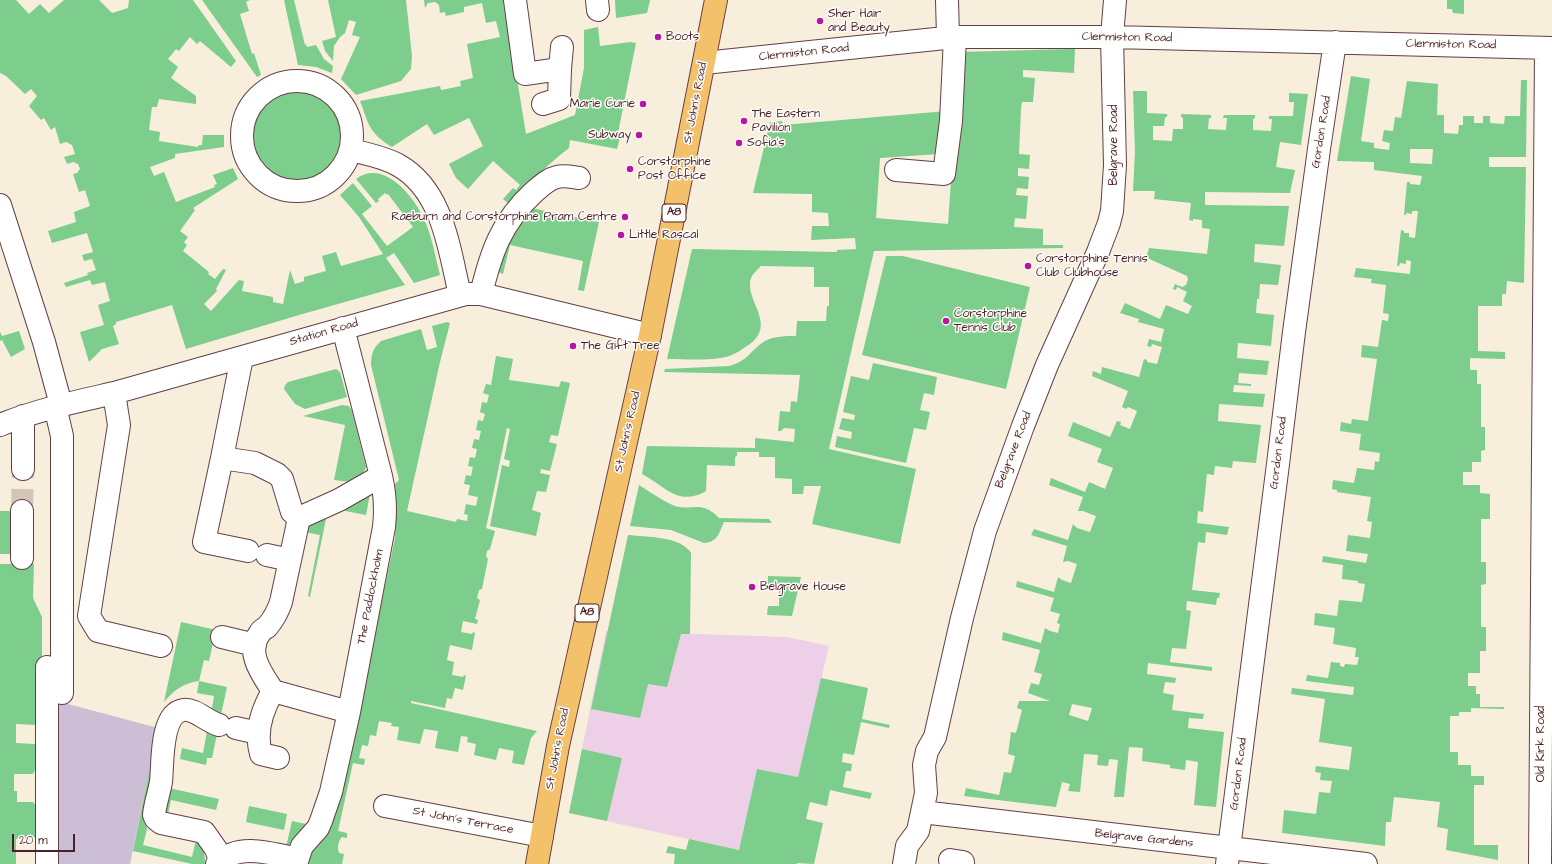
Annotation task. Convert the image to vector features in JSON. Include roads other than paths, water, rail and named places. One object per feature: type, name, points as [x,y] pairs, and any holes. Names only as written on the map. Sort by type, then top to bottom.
[{"type":"main road","name":"St John's Road","points":[[537,864],[558,746],[650,335],[716,0]]},
{"type":"street","points":[[515,0],[525,74],[560,69]]},
{"type":"street","points":[[896,170],[944,174],[953,98],[952,37],[947,0]]},
{"type":"street","name":"Belgrave Road","points":[[904,864],[908,846],[918,831],[926,794],[924,765],[927,751],[935,738],[962,618],[985,531],[1026,419],[1098,252],[1112,211],[1115,166],[1112,37],[1114,0]]},
{"type":"street","name":"Clermiston Road","points":[[704,63],[952,37],[1112,37],[1549,48]]},
{"type":"street","name":"Gordon Road","points":[[1228,856],[1294,332],[1319,149],[1336,42]]},
{"type":"street","points":[[543,104],[559,99],[562,47]]},
{"type":"street","name":"Old Kirk Road","points":[[1540,864],[1548,301],[1549,48]]},
{"type":"street","points":[[291,81],[307,81],[321,86],[334,94],[344,106],[350,120],[353,135],[351,150],[345,165],[335,178],[321,187],[305,191],[289,191],[274,187],[260,178],[250,165],[244,150],[242,134],[244,118],[252,104],[263,92],[276,84],[291,81]]},
{"type":"street","points":[[351,150],[389,160],[397,164],[417,179],[427,191],[440,216],[471,295]]},
{"type":"street","points":[[471,295],[491,257],[497,240],[513,214],[525,200],[542,185],[556,177],[579,178]]},
{"type":"street","points":[[0,205],[44,342],[58,406],[62,436],[62,693]]},
{"type":"street","name":"Station Road","points":[[0,425],[23,416],[58,406],[114,393],[343,328],[471,295],[650,335]]},
{"type":"street","name":"The Paddockholm","points":[[258,733],[228,726],[188,710],[179,711],[171,718],[165,735],[161,781],[155,810],[156,819],[161,823],[204,832],[216,849],[220,863],[228,855],[243,851],[297,862],[302,846],[318,828],[332,792],[349,712],[384,527],[385,499],[381,476],[343,328]]},
{"type":"street","points":[[242,357],[204,542],[290,560]]},
{"type":"street","points":[[114,393],[118,425],[89,616],[98,631],[161,646]]},
{"type":"street","points":[[23,416],[23,469]]},
{"type":"street","points":[[222,458],[255,463],[277,474],[282,479],[292,512],[299,518]]},
{"type":"street","points":[[299,518],[343,498],[381,476]]},
{"type":"street","points":[[22,511],[22,558]]},
{"type":"street","points":[[299,518],[284,593],[278,610],[270,623],[260,632],[255,645],[254,660],[273,691],[349,712]]},
{"type":"street","points":[[47,864],[48,588]]},
{"type":"street","points":[[222,637],[255,645]]},
{"type":"street","points":[[273,691],[264,708],[258,733],[261,754],[278,758]]},
{"type":"street","name":"St John's Terrace","points":[[385,806],[542,836]]},
{"type":"street","name":"Belgrave Gardens","points":[[922,812],[1228,856],[1366,864]]},
{"type":"tunnel","points":[[22,511],[23,469]]},
{"type":"place","name":"Sher Hair and Beauty","points":[[820,21]]},
{"type":"place","name":"Boots","points":[[658,37]]},
{"type":"place","name":"Marie Curie","points":[[643,104]]},
{"type":"place","name":"The Eastern Pavilion","points":[[744,121]]},
{"type":"place","name":"Subway","points":[[639,135]]},
{"type":"place","name":"Sofia’s","points":[[739,143]]},
{"type":"place","name":"Corstorphine Post Office","points":[[630,169]]},
{"type":"place","name":"Raeburn and Corstorphine Pram Centre","points":[[625,217]]},
{"type":"place","name":"Little Rascal","points":[[621,235]]},
{"type":"place","name":"Corstorphine Tennis Club Clubhouse","points":[[1028,266]]},
{"type":"place","name":"Corstorphine Tennis Club","points":[[946,321]]},
{"type":"place","name":"The Gift Tree","points":[[573,346]]},
{"type":"place","name":"Belgrave House","points":[[752,587]]}]
